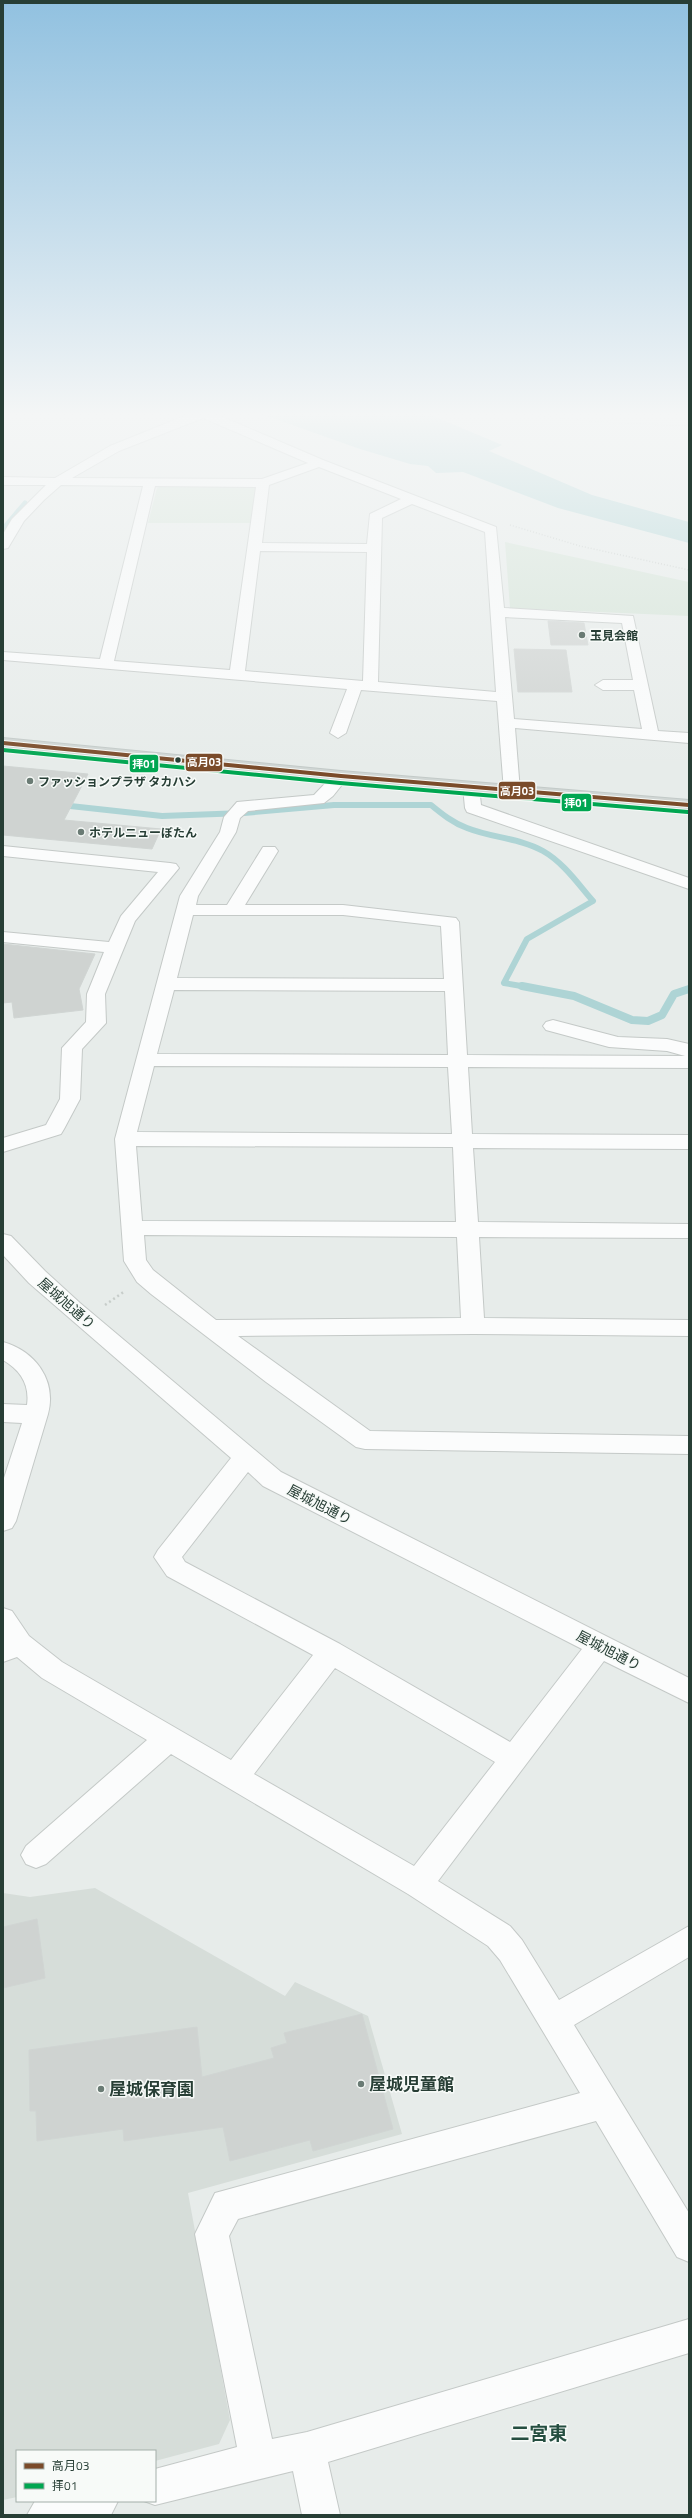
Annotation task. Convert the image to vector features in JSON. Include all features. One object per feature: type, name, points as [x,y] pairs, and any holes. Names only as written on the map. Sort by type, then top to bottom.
[{"type":"main road","points":[[3,743],[471,788],[689,805]]},
{"type":"street","points":[[3,545],[9,533]]},
{"type":"street","points":[[106,664],[138,533]]},
{"type":"street","points":[[236,674],[257,533]]},
{"type":"street","points":[[338,733],[363,685],[374,533]]},
{"type":"street","points":[[491,533],[499,612],[512,791]]},
{"type":"street","points":[[255,547],[374,548]]},
{"type":"street","points":[[499,612],[628,619],[651,735]]},
{"type":"street","points":[[3,656],[505,697]]},
{"type":"street","points":[[603,685],[641,685]]},
{"type":"street","points":[[507,723],[689,738]]},
{"type":"street","points":[[341,776],[327,793],[318,800],[243,806],[234,814],[228,832],[189,896],[125,1139],[135,1261],[145,1276],[274,1376],[365,1440],[689,1445]]},
{"type":"street","points":[[471,788],[473,808],[689,884]]},
{"type":"street","points":[[233,910],[269,850]]},
{"type":"street","points":[[3,851],[170,868],[127,920],[96,994],[96,1023],[72,1048],[70,1099],[54,1129],[3,1145]]},
{"type":"street","points":[[186,910],[343,910],[450,922],[473,1326]]},
{"type":"street","points":[[3,937],[116,948]]},
{"type":"street","points":[[166,984],[454,985]]},
{"type":"street","points":[[553,1026],[592,1037],[627,1044],[674,1046],[689,1051]]},
{"type":"street","points":[[146,1060],[689,1062]]},
{"type":"street","points":[[125,1139],[463,1139],[689,1142]]},
{"type":"street","points":[[132,1228],[689,1231]]},
{"type":"street","name":"屋城旭通り","points":[[3,1240],[37,1277],[272,1479],[689,1691]]},
{"type":"street","points":[[212,1328],[473,1326],[689,1328]]},
{"type":"street","points":[[3,1350],[12,1354],[25,1364],[37,1382],[39,1402],[3,1519]]},
{"type":"street","points":[[3,1413],[36,1414]]},
{"type":"street","points":[[246,1457],[167,1558],[176,1569],[331,1652],[515,1759]]},
{"type":"street","points":[[3,1619],[12,1648],[418,1884],[499,1936],[512,1950],[689,2245]]},
{"type":"street","points":[[418,1884],[601,1646]]},
{"type":"street","points":[[234,1777],[331,1652]]},
{"type":"street","points":[[36,1855],[168,1739]]},
{"type":"street","points":[[554,2020],[689,1940]]},
{"type":"street","points":[[258,2460],[212,2234],[227,2205],[603,2103]]},
{"type":"street","points":[[156,2487],[258,2460],[307,2450],[689,2336]]},
{"type":"street","points":[[307,2450],[321,2515]]},
{"type":"street","points":[[46,2515],[96,2502]]},
{"type":"path","points":[[86,1320],[145,1276]]},
{"type":"shaded area","points":[[95,1888],[285,1996],[295,1982],[368,2016],[402,2134],[188,2193],[230,2420],[219,2444],[156,2461],[156,2450],[16,2450],[16,2497],[3,2500],[3,1893],[30,1897]]},
{"type":"green space","points":[[505,542],[689,582],[689,616],[510,608]]},
{"type":"water","points":[[650,533],[689,533],[689,543]]},
{"type":"building","points":[[548,621],[584,623],[588,645],[551,645]]},
{"type":"building","points":[[514,649],[566,650],[572,692],[518,692]]},
{"type":"building","points":[[3,766],[88,774],[64,820],[161,829],[152,849],[3,835]]},
{"type":"building","points":[[3,944],[95,954],[79,989],[83,1010],[14,1018],[12,1002],[3,1003]]},
{"type":"building","points":[[37,1919],[45,1978],[3,1988],[3,1927]]},
{"type":"building","points":[[362,2014],[393,2129],[313,2151],[310,2140],[230,2161],[223,2127],[124,2141],[123,2129],[37,2141],[36,2111],[30,2111],[29,2050],[197,2027],[202,2077],[274,2058],[271,2048],[287,2043],[284,2033]]},
{"type":"waterway","points":[[61,805],[162,816],[244,813],[334,805],[431,805],[457,824],[486,834],[525,843],[543,851],[558,861],[593,901],[527,939],[504,983],[527,987]]},
{"type":"waterway","points":[[522,986],[574,996],[632,1020],[648,1021],[662,1015],[674,994],[689,989]]},
{"type":"transit line","name":"高月03","points":[[3,743],[341,776],[689,805]]},
{"type":"transit line","name":"拝01","points":[[3,750],[340,783],[688,812]]},
{"type":"place","name":"玉見会館","points":[[582,635]]},
{"type":"place","name":"ファッションプラザ タカハシ","points":[[30,781]]},
{"type":"place","name":"ホテルニューぼたん","points":[[81,832]]},
{"type":"place","name":"屋城児童館","points":[[361,2084]]},
{"type":"place","name":"屋城保育園","points":[[101,2089]]},
{"type":"district","name":"二宮東","points":[[539,2432]]}]
